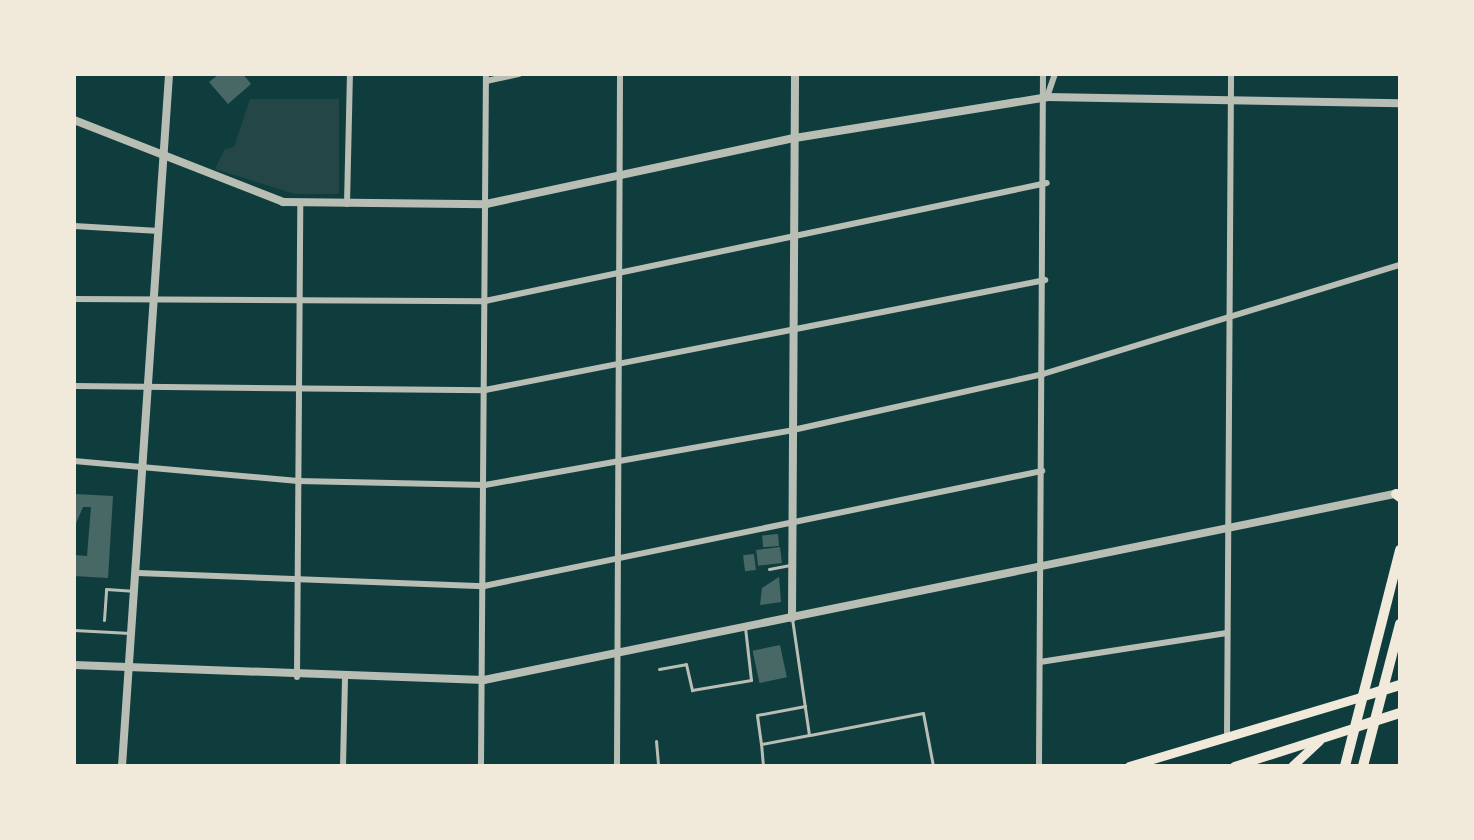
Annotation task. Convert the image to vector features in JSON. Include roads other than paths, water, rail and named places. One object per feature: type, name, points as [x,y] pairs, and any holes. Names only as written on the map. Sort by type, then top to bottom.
[{"type":"main road","points":[[1345,766],[1400,550]]},
{"type":"main road","points":[[1363,766],[1400,624]]},
{"type":"main road","points":[[1129,766],[1400,685]]},
{"type":"main road","points":[[1234,766],[1264,761],[1321,738],[1400,713]]},
{"type":"main road","points":[[1292,766],[1321,738]]},
{"type":"street","points":[[122,766],[134,633],[169,74]]},
{"type":"street","points":[[347,204],[350,74]]},
{"type":"street","points":[[481,766],[486,78],[519,74]]},
{"type":"street","points":[[617,766],[620,74]]},
{"type":"street","points":[[792,618],[795,74]]},
{"type":"street","points":[[1039,766],[1047,183],[1047,97],[1043,74]]},
{"type":"street","points":[[1047,97],[1055,74]]},
{"type":"street","points":[[1227,736],[1231,74]]},
{"type":"street","points":[[74,120],[164,161],[300,204],[486,204],[619,179],[795,138],[1047,97],[1400,103]]},
{"type":"street","points":[[74,299],[485,301],[1047,183]]},
{"type":"street","points":[[297,677],[300,204]]},
{"type":"street","points":[[74,226],[159,231]]},
{"type":"street","points":[[74,461],[145,463],[298,481],[485,485],[793,430],[1043,374],[1400,265]]},
{"type":"street","points":[[74,386],[485,390],[1045,280]]},
{"type":"street","points":[[138,573],[297,584],[484,586],[1042,471]]},
{"type":"street","points":[[74,665],[297,677],[484,680],[1227,525],[1399,495]]},
{"type":"street","points":[[1040,662],[1227,633]]},
{"type":"street","points":[[343,766],[345,678]]},
{"type":"lane","points":[[769,569],[792,564]]},
{"type":"lane","points":[[104,620],[106,589],[136,592]]},
{"type":"lane","points":[[792,618],[809,735]]},
{"type":"lane","points":[[659,669],[686,664],[692,690],[751,680],[745,627]]},
{"type":"lane","points":[[74,630],[134,633]]},
{"type":"lane","points":[[763,766],[757,715],[805,706]]},
{"type":"lane","points":[[761,744],[923,713],[933,766]]},
{"type":"lane","points":[[656,741],[658,766]]}]
